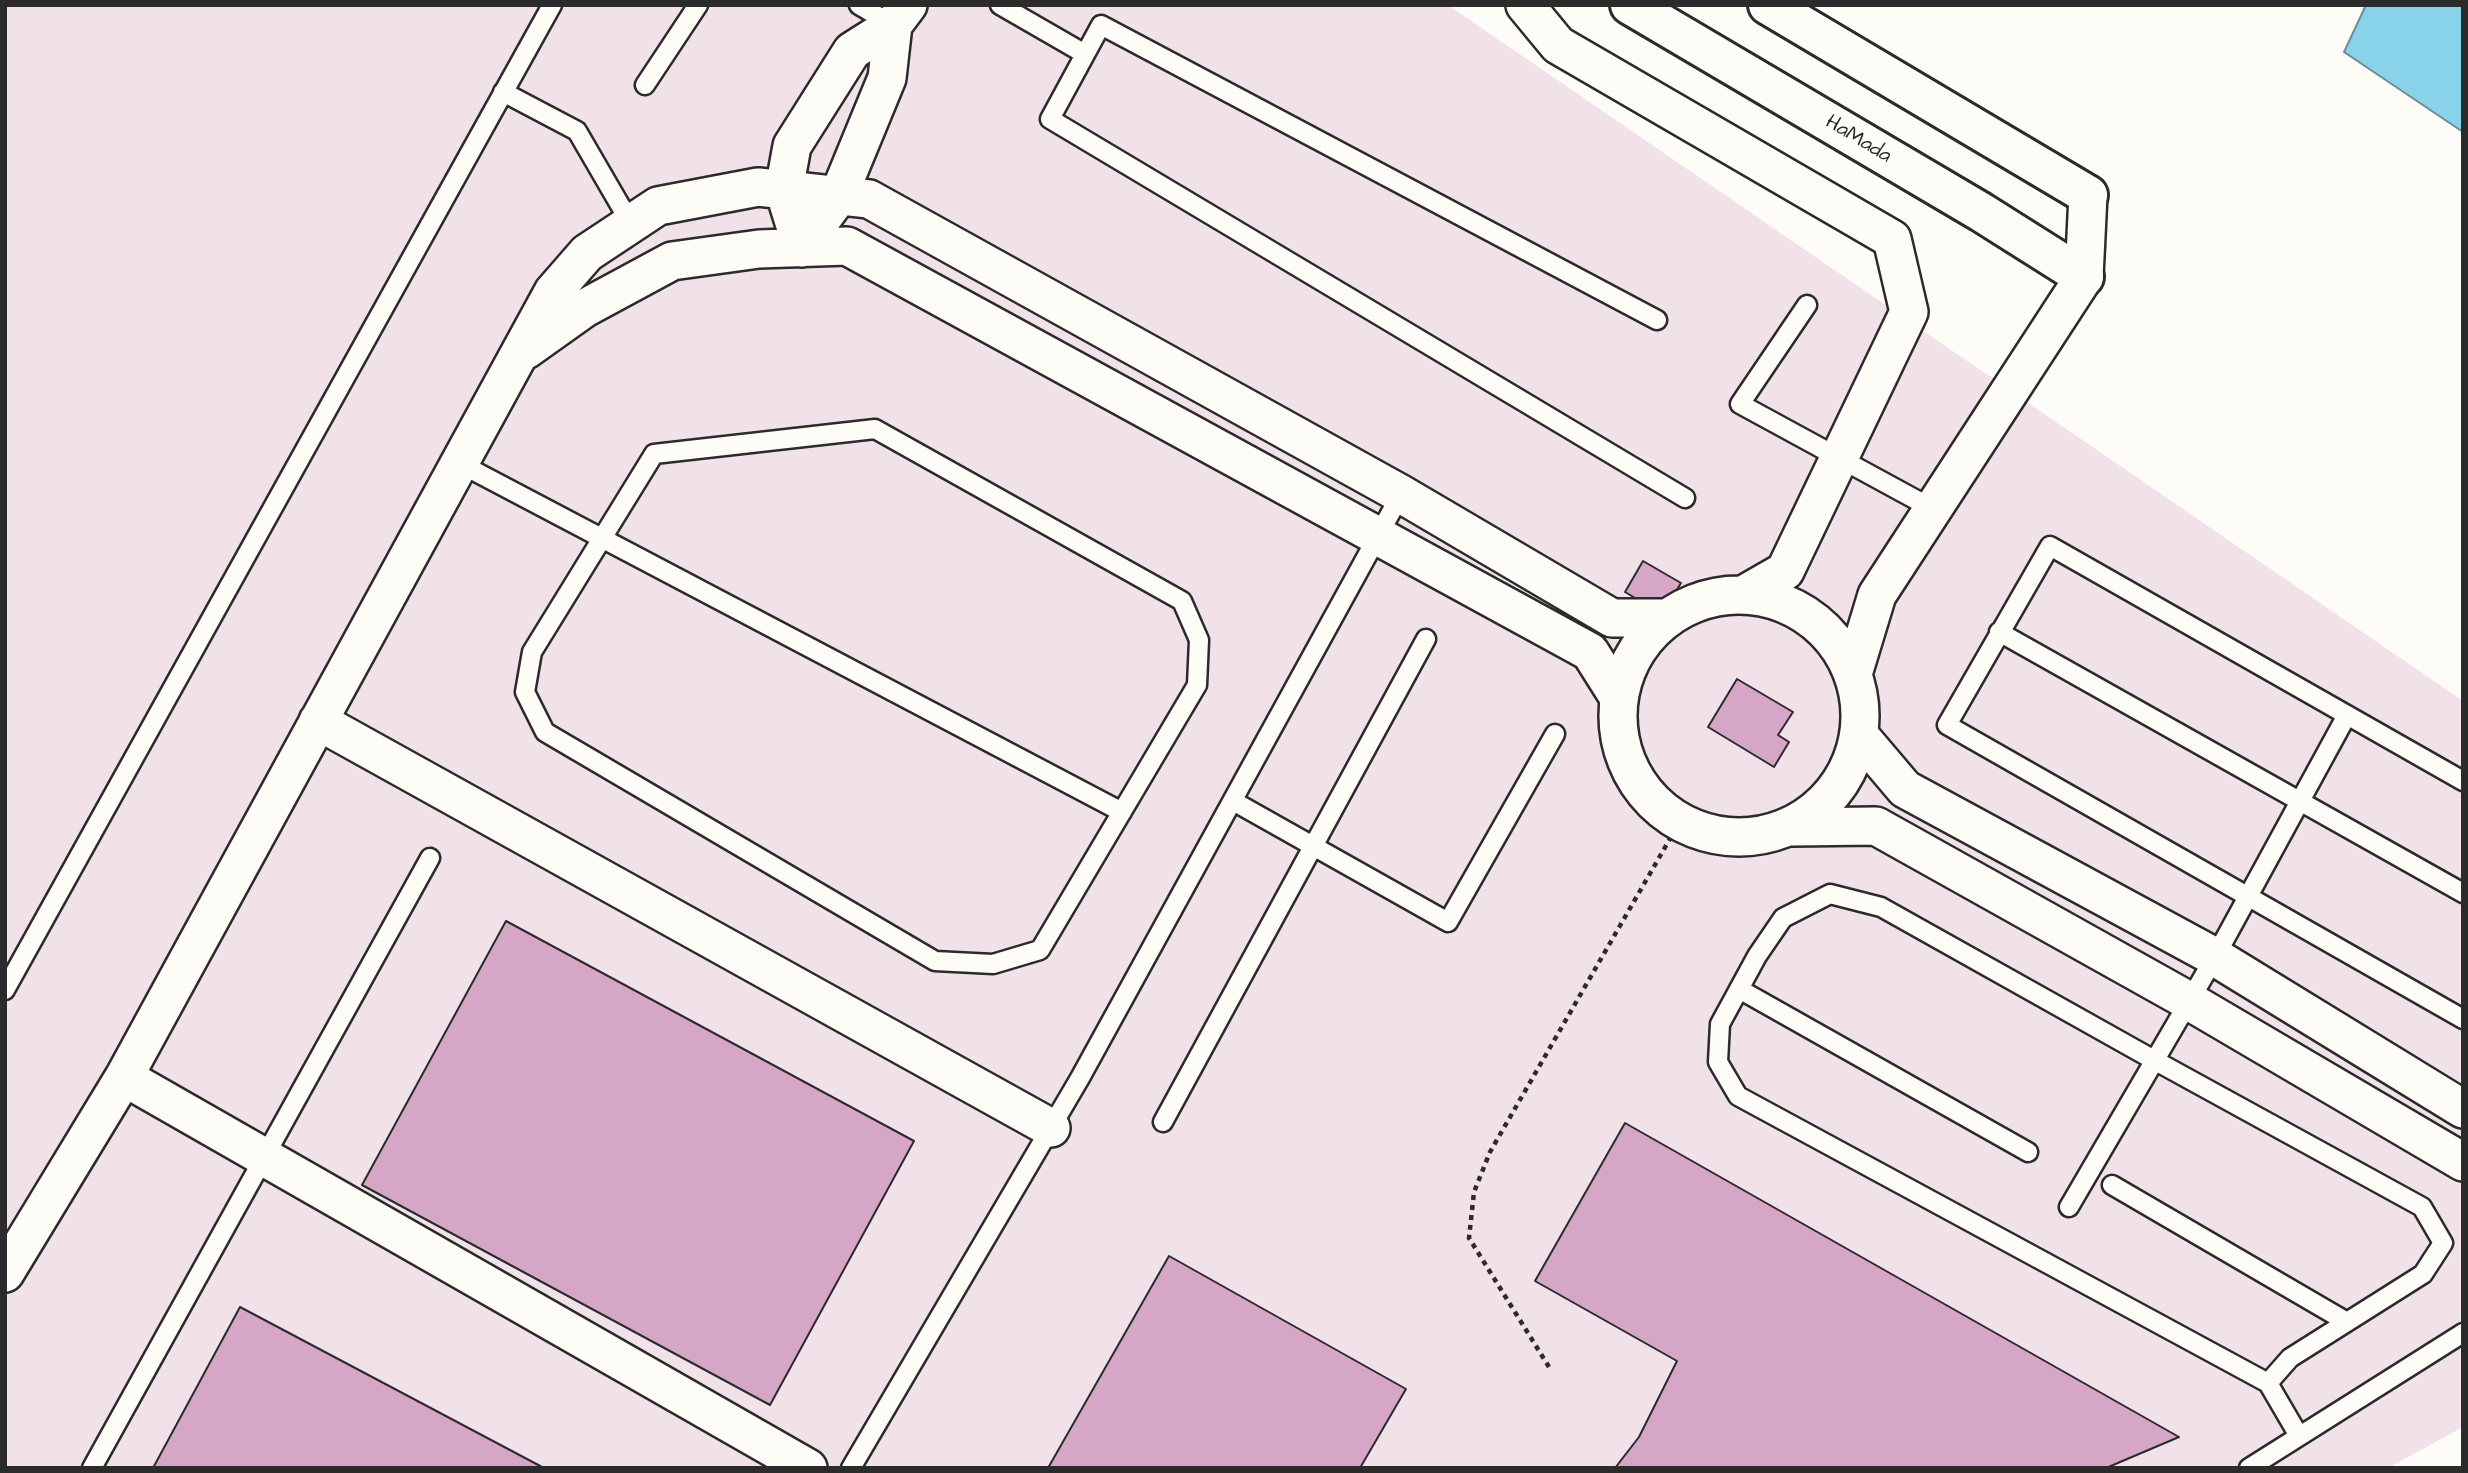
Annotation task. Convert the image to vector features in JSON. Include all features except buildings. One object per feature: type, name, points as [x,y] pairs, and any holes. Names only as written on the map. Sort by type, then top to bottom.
[{"type":"street","points":[[1525,5],[1558,45],[1892,239],[1909,312],[1785,571],[1745,594]]},
{"type":"street","name":"HaMada","points":[[1630,5],[1981,212],[2084,277]]},
{"type":"street","points":[[1769,5],[2088,195],[2084,277],[1877,595],[1853,674]]},
{"type":"street","points":[[802,248],[784,190],[793,146],[852,51],[901,15]]},
{"type":"street","points":[[802,248],[838,197],[887,78],[901,15]]},
{"type":"street","points":[[5,1273],[124,1077],[553,292],[587,253],[658,206],[758,187],[869,199],[1401,494],[1612,618],[1667,618]]},
{"type":"street","points":[[517,357],[585,308],[671,261],[759,249],[847,246],[1590,652],[1619,698]]},
{"type":"street","points":[[1792,827],[1824,804],[1848,773],[1860,736],[1860,697],[1847,657],[1821,625],[1786,603],[1745,594],[1703,600],[1667,618],[1638,648],[1620,686],[1617,728],[1626,765],[1648,798],[1679,822],[1715,836],[1755,837],[1792,827],[1876,826],[2189,1000],[2463,1162]]},
{"type":"street","points":[[318,722],[1051,1128]]},
{"type":"street","points":[[1860,736],[1905,789],[2215,957],[2463,1109]]},
{"type":"street","points":[[124,1077],[808,1468]]},
{"type":"lane","points":[[5,990],[552,5]]},
{"type":"lane","points":[[645,85],[698,5]]},
{"type":"lane","points":[[859,5],[901,15]]},
{"type":"lane","points":[[1000,5],[1085,54]]},
{"type":"lane","points":[[1657,320],[1101,25],[1050,119],[1685,498]]},
{"type":"lane","points":[[503,92],[577,131],[631,224]]},
{"type":"lane","points":[[1807,305],[1740,404],[1933,509]]},
{"type":"lane","points":[[875,429],[1182,601],[1199,640],[1197,685],[1040,950],[993,964],[935,961],[545,733],[525,692],[532,652],[602,538],[654,454],[875,429]]},
{"type":"lane","points":[[459,463],[1122,812]]},
{"type":"lane","points":[[851,1468],[1051,1128],[1401,494]]},
{"type":"lane","points":[[2463,781],[2050,546],[1947,725],[2463,1019]]},
{"type":"lane","points":[[1999,632],[2463,893]]},
{"type":"lane","points":[[1163,1122],[1426,639]]},
{"type":"lane","points":[[2069,1207],[2215,957],[2347,715]]},
{"type":"lane","points":[[1233,801],[1448,922],[1555,734]]},
{"type":"lane","points":[[92,1468],[430,858]]},
{"type":"lane","points":[[2268,1383],[2290,1358],[2423,1274],[2443,1243],[2422,1207],[1881,907],[1830,894],[1783,918],[1757,956],[1720,1024],[1718,1062],[1738,1096],[2268,1383],[2299,1436]]},
{"type":"lane","points":[[1739,989],[2028,1152]]},
{"type":"lane","points":[[2112,1185],[2347,1322]]},
{"type":"lane","points":[[2249,1468],[2463,1333]]},
{"type":"path","points":[[1549,1367],[1469,1238],[1474,1192],[1490,1152],[1679,822]]},
{"type":"shaded area","points":[[5,5],[1448,5],[2463,701],[2463,1427],[2388,1468],[5,1468]]},
{"type":"water","points":[[2366,5],[2463,5],[2463,132],[2344,52]]}]
